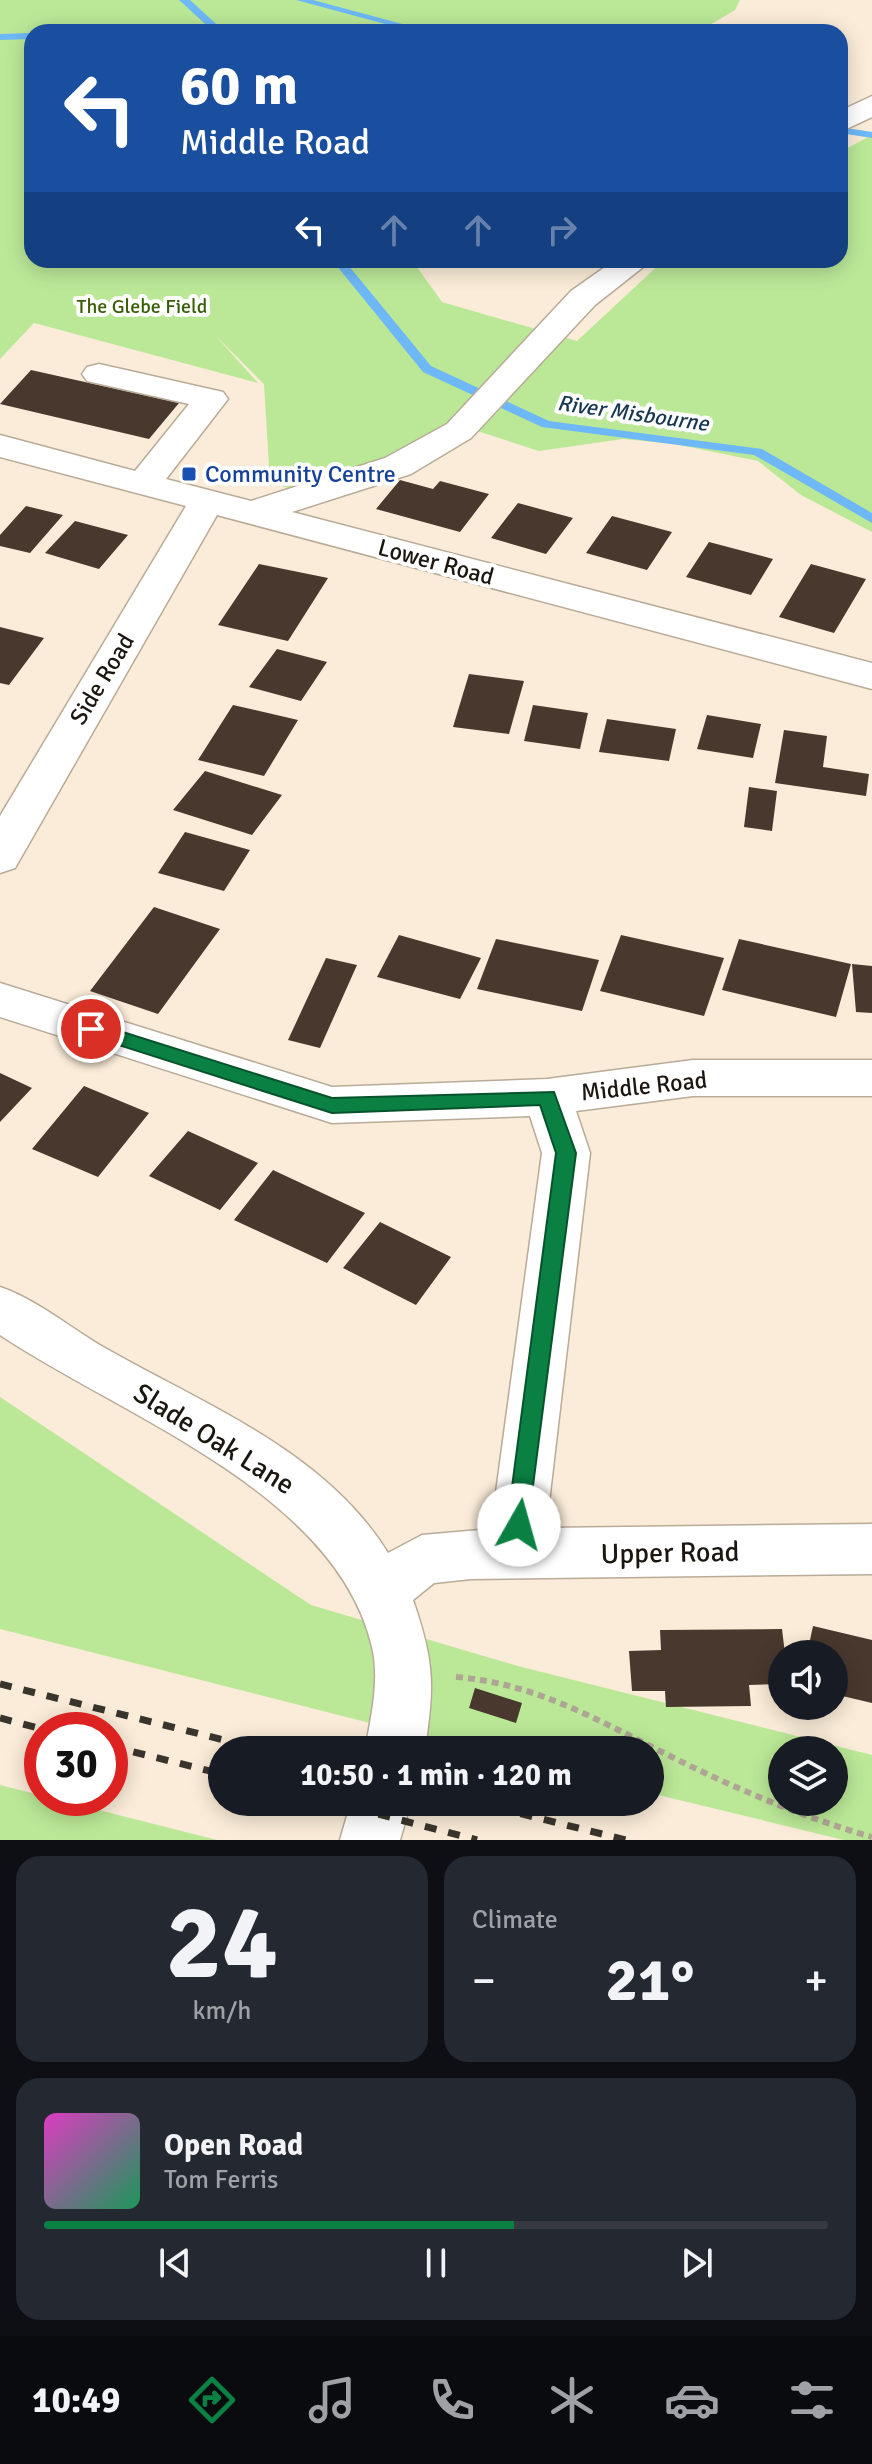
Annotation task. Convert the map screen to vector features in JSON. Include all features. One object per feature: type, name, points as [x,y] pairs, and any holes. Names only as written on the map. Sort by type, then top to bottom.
[{"type":"street","points":[[848,118],[871,105]]},
{"type":"street","points":[[251,513],[398,466],[459,431],[583,298],[625,268]]},
{"type":"street","points":[[99,374],[211,399],[142,485]]},
{"type":"street","name":"Lower Road","points":[[0,446],[872,676]]},
{"type":"street","name":"Side Road","points":[[0,858],[17,823],[207,501]]},
{"type":"street","name":"Middle Road","points":[[0,1000],[332,1105],[547,1097],[693,1078],[872,1078]]},
{"type":"street","points":[[515,1556],[566,1153],[547,1097]]},
{"type":"street","name":"Slade Oak Lane","points":[[0,1308],[89,1364],[215,1432],[299,1490],[353,1544],[383,1590],[402,1649],[403,1676],[397,1736]]},
{"type":"street","name":"Upper Road","points":[[383,1590],[422,1560],[471,1554],[515,1556],[872,1549]]},
{"type":"street","points":[[370,1840],[377,1816]]},
{"type":"path","points":[[403,1676],[470,1677],[538,1689],[718,1780],[837,1828],[872,1837]]},
{"type":"green space","name":"The Glebe Field","points":[[0,0],[740,0],[735,10],[711,24],[24,24],[24,268],[418,268],[442,302],[577,341],[655,268],[848,268],[848,148],[872,135],[872,532],[801,495],[758,461],[675,444],[623,439],[539,451],[465,427],[310,494],[270,483],[264,384],[215,335],[258,383],[34,323],[0,359]]},
{"type":"green space","points":[[0,1397],[311,1605],[518,1666],[796,1736],[768,1736],[768,1816],[848,1816],[848,1749],[872,1755],[872,1840],[844,1840],[664,1796],[664,1736],[421,1736],[0,1629]]},
{"type":"green space","points":[[0,1785],[24,1791],[24,1816],[122,1816],[217,1840],[0,1840]]},
{"type":"building","points":[[31,370],[179,403],[149,439],[0,404]]},
{"type":"building","points":[[400,480],[433,489],[440,481],[489,494],[460,532],[376,509]]},
{"type":"building","points":[[518,503],[573,518],[546,554],[491,538]]},
{"type":"building","points":[[26,506],[63,515],[30,553],[0,546],[0,535]]},
{"type":"building","points":[[612,516],[672,532],[647,570],[586,553]]},
{"type":"building","points":[[75,521],[128,535],[99,569],[45,553]]},
{"type":"building","points":[[709,542],[773,559],[751,595],[686,577]]},
{"type":"building","points":[[259,564],[328,578],[288,641],[218,625]]},
{"type":"building","points":[[811,564],[866,579],[834,633],[779,617]]},
{"type":"building","points":[[0,627],[44,638],[9,685],[0,683]]},
{"type":"building","points":[[277,649],[327,662],[301,701],[249,687]]},
{"type":"building","points":[[469,674],[524,681],[509,734],[453,727]]},
{"type":"building","points":[[233,705],[298,720],[264,776],[198,760]]},
{"type":"building","points":[[533,705],[588,713],[580,749],[524,741]]},
{"type":"building","points":[[707,715],[761,724],[753,758],[697,749]]},
{"type":"building","points":[[607,719],[676,729],[669,761],[599,752]]},
{"type":"building","points":[[784,730],[827,736],[823,767],[869,774],[866,796],[775,783]]},
{"type":"building","points":[[205,771],[282,795],[252,835],[173,810]]},
{"type":"building","points":[[749,787],[777,791],[772,831],[744,827]]},
{"type":"building","points":[[185,832],[250,850],[224,891],[158,873]]},
{"type":"building","points":[[154,907],[220,929],[158,1014],[90,991]]},
{"type":"building","points":[[399,935],[481,958],[460,999],[377,977]]},
{"type":"building","points":[[621,935],[724,958],[704,1016],[600,991]]},
{"type":"building","points":[[496,939],[599,960],[582,1011],[477,989]]},
{"type":"building","points":[[739,939],[851,964],[836,1017],[722,990]]},
{"type":"building","points":[[326,958],[357,965],[320,1048],[288,1040]]},
{"type":"building","points":[[852,964],[872,966],[872,1013],[856,1012]]},
{"type":"building","points":[[0,1073],[32,1088],[0,1122]]},
{"type":"building","points":[[84,1086],[149,1113],[98,1177],[32,1149]]},
{"type":"building","points":[[188,1131],[258,1163],[220,1210],[149,1176]]},
{"type":"building","points":[[273,1170],[365,1213],[327,1263],[234,1220]]},
{"type":"building","points":[[380,1222],[451,1257],[416,1305],[343,1268]]},
{"type":"building","points":[[813,1626],[872,1640],[872,1703],[848,1697],[848,1640],[810,1640]]},
{"type":"building","points":[[782,1629],[783,1640],[768,1640],[768,1684],[749,1685],[751,1706],[666,1707],[665,1691],[632,1691],[629,1651],[661,1650],[660,1630]]},
{"type":"building","points":[[475,1688],[522,1703],[516,1723],[469,1708]]},
{"type":"waterway","points":[[184,0],[211,24]]},
{"type":"waterway","name":"River Misbourne","points":[[301,0],[396,24]]},
{"type":"waterway","name":"River Misbourne","points":[[0,37],[24,36]]},
{"type":"waterway","name":"River Misbourne","points":[[848,131],[872,135]]},
{"type":"waterway","name":"River Misbourne","points":[[345,268],[427,369],[546,424],[757,452],[872,519]]},
{"type":"railway","points":[[0,1684],[208,1736]]},
{"type":"railway","points":[[0,1718],[24,1724]]},
{"type":"railway","points":[[128,1750],[208,1770]]},
{"type":"railway","points":[[385,1816],[477,1840]]},
{"type":"railway","points":[[530,1816],[626,1840]]},
{"type":"place","name":"Community Centre","points":[[189,474]]},
{"type":"route","points":[[91,1029],[332,1105],[547,1097],[566,1153],[519,1525]]}]
